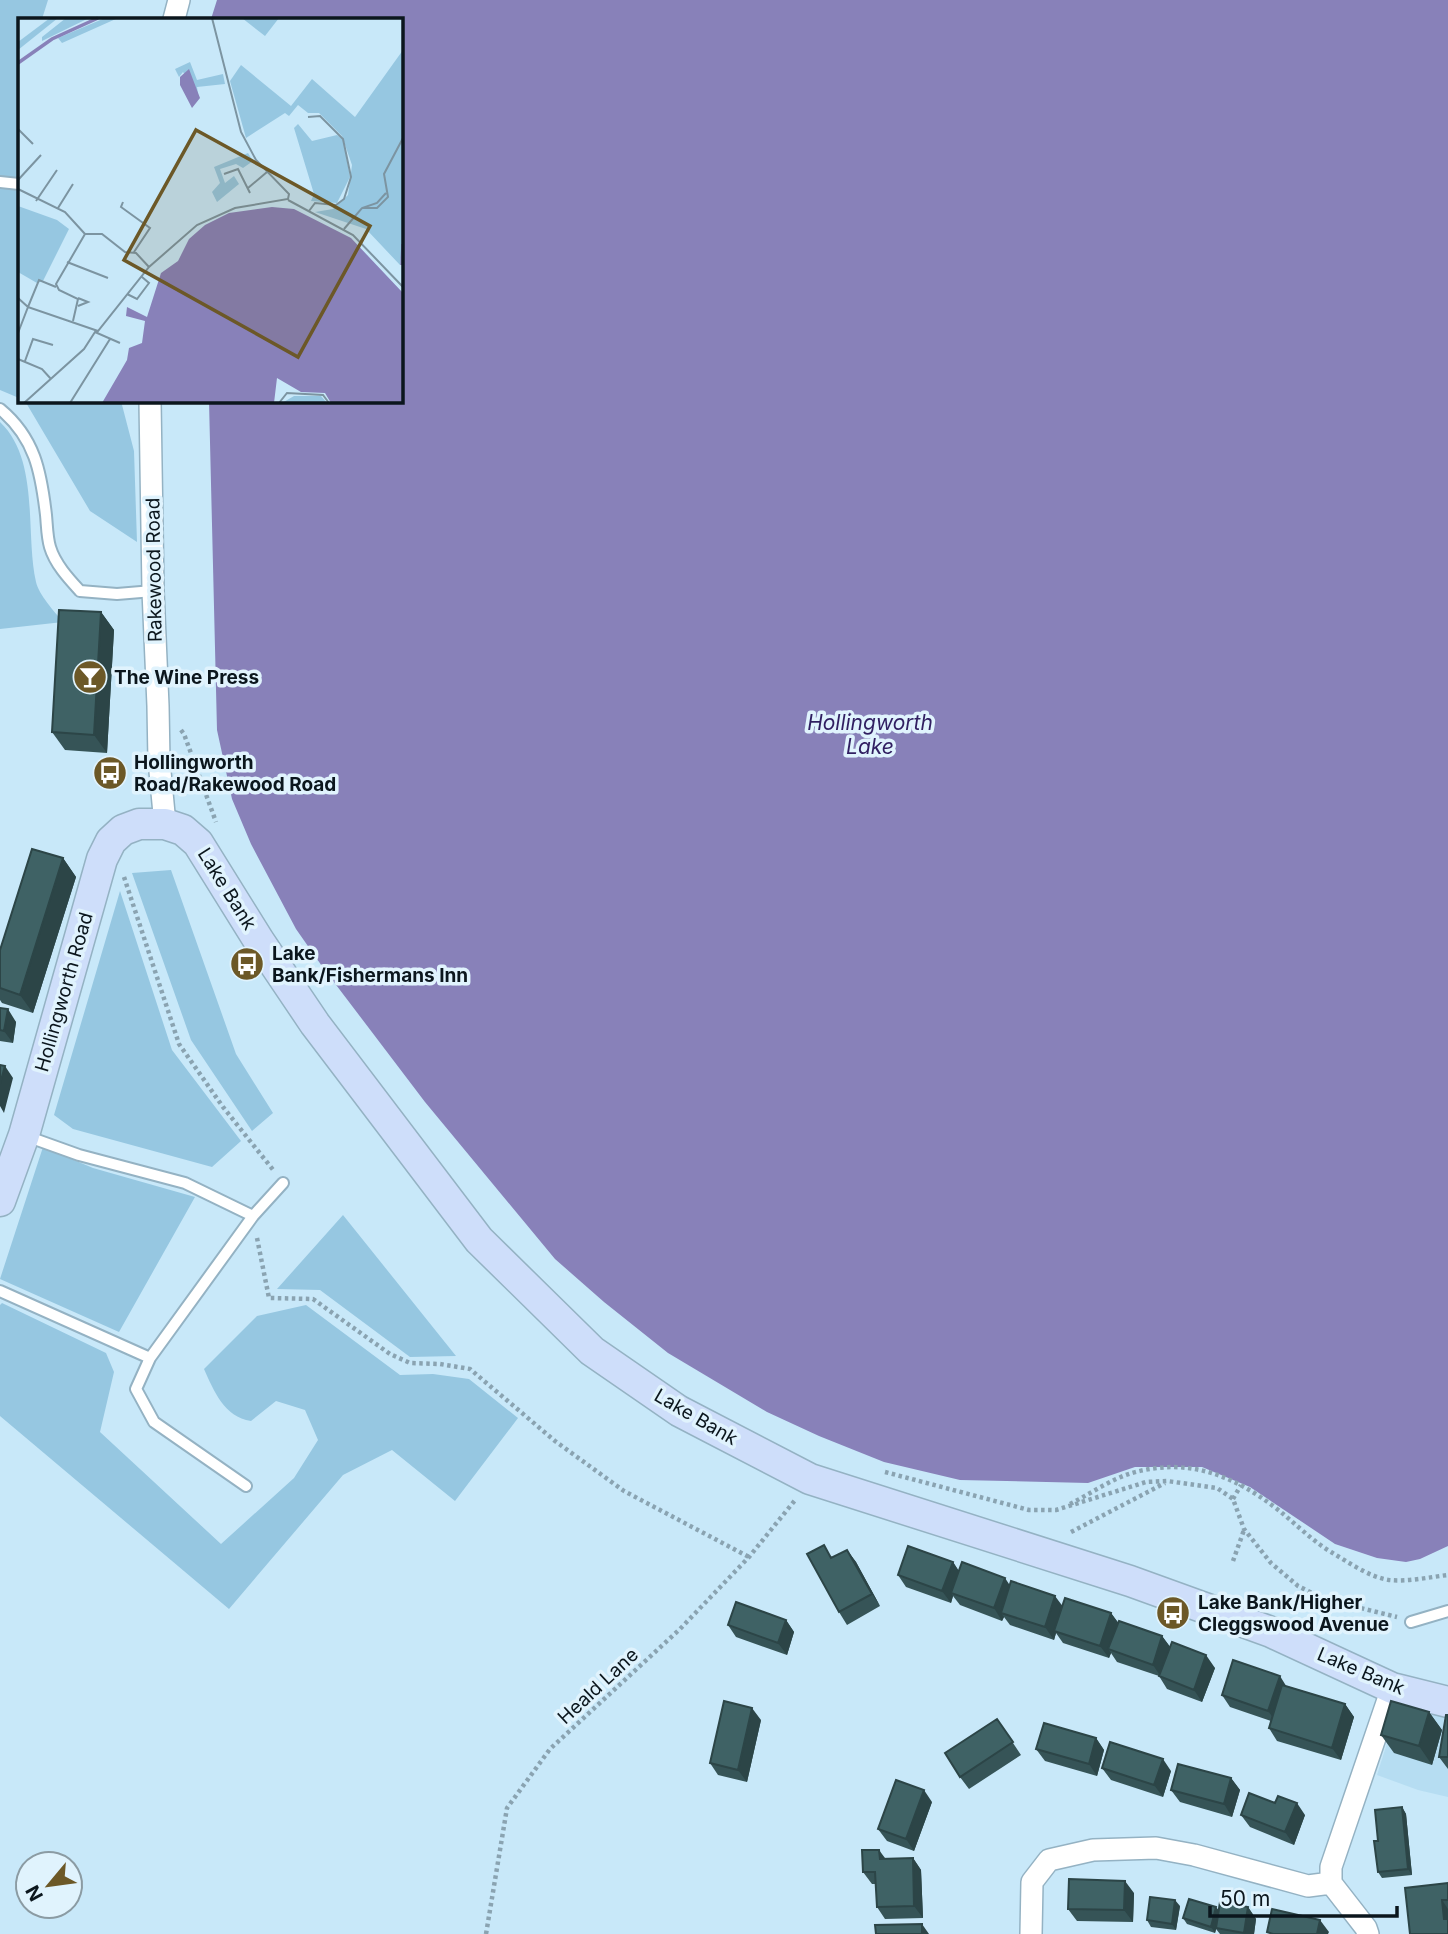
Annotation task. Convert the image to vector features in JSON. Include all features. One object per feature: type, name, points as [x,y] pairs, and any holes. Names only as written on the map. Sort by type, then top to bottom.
[{"type":"main road","name":"Hollingworth Road","points":[[0,1201],[24,1135],[102,859],[111,841],[123,830],[139,824],[166,824]]},
{"type":"main road","name":"Lake Bank","points":[[166,824],[183,830],[198,843],[315,1024],[479,1240],[592,1351],[679,1411],[810,1479],[1143,1585],[1271,1632],[1392,1688],[1448,1702]]},
{"type":"street","points":[[174,18],[179,0]]},
{"type":"street","name":"Rakewood Road","points":[[150,402],[159,761],[166,824]]},
{"type":"street","points":[[1368,1934],[1331,1883],[1331,1867],[1392,1688]]},
{"type":"street","points":[[1031,1934],[1032,1882],[1049,1860],[1093,1850],[1156,1848],[1194,1855],[1308,1886],[1331,1883]]},
{"type":"lane","points":[[0,182],[18,184]]},
{"type":"lane","points":[[0,409],[22,433],[36,457],[50,548],[64,573],[80,591],[117,594],[153,591]]},
{"type":"lane","points":[[24,1135],[79,1155],[185,1183],[253,1216]]},
{"type":"lane","points":[[246,1486],[154,1422],[136,1389],[150,1358],[253,1216],[283,1183]]},
{"type":"lane","points":[[0,1291],[150,1358]]},
{"type":"lane","points":[[1411,1622],[1448,1611]]},
{"type":"path","points":[[158,706],[184,734],[218,829]]},
{"type":"path","points":[[102,859],[123,874],[179,1044],[223,1107],[283,1183]]},
{"type":"path","points":[[253,1216],[269,1298],[313,1299],[390,1354],[410,1363],[470,1369],[555,1441],[624,1491],[749,1556]]},
{"type":"path","points":[[1056,1510],[1130,1474],[1151,1469],[1191,1467],[1241,1485],[1275,1507],[1319,1545],[1357,1567],[1388,1580],[1448,1575]]},
{"type":"path","points":[[877,1470],[1029,1510],[1056,1510],[1146,1482],[1167,1481],[1217,1488],[1233,1499],[1244,1530],[1271,1563],[1298,1586],[1324,1598],[1377,1610],[1411,1622]]},
{"type":"path","points":[[1217,1488],[1222,1476]]},
{"type":"path","points":[[1063,1534],[1074,1532],[1167,1481]]},
{"type":"path","points":[[1233,1499],[1241,1485]]},
{"type":"path","name":"Heald Lane","points":[[486,1934],[507,1808],[550,1749],[680,1629],[749,1556],[799,1495]]},
{"type":"path","points":[[1233,1561],[1244,1530]]},
{"type":"shaded area","points":[[0,0],[48,0],[42,18],[18,18],[18,398],[0,390]]},
{"type":"shaded area","points":[[26,402],[121,402],[134,451],[137,542],[90,511]]},
{"type":"shaded area","points":[[0,422],[13,438],[26,476],[36,582],[43,597],[63,622],[0,629]]},
{"type":"shaded area","points":[[171,870],[236,1054],[273,1113],[252,1131],[191,1040],[132,873]]},
{"type":"shaded area","points":[[120,891],[172,1050],[241,1141],[212,1167],[73,1129],[54,1115]]},
{"type":"shaded area","points":[[43,1147],[93,1168],[195,1197],[119,1332],[0,1279]]},
{"type":"shaded area","points":[[343,1215],[456,1356],[410,1357],[320,1290],[277,1289]]},
{"type":"shaded area","points":[[2,1303],[106,1353],[114,1372],[100,1432],[221,1544],[294,1478],[318,1440],[305,1410],[276,1401],[251,1421],[242,1419],[227,1409],[212,1386],[204,1369],[257,1316],[306,1305],[400,1375],[433,1374],[469,1379],[518,1418],[455,1501],[392,1450],[343,1475],[229,1609],[0,1416]]},
{"type":"shaded area","points":[[1399,1705],[1448,1716],[1448,1797],[1418,1790],[1377,1775]]},
{"type":"water","name":"Hollingworth Lake","points":[[217,0],[1448,0],[1448,1546],[1420,1559],[1406,1562],[1377,1558],[1335,1544],[1250,1487],[1202,1467],[1135,1467],[1088,1483],[960,1480],[884,1462],[819,1436],[767,1412],[668,1353],[604,1302],[555,1259],[425,1102],[296,929],[251,844],[232,799],[217,730],[209,402],[402,402],[402,18],[211,18]]},
{"type":"building","points":[[59,610],[101,612],[94,735],[52,732]]},
{"type":"building","points":[[32,849],[63,858],[20,995],[0,988],[0,950]]},
{"type":"building","points":[[0,1008],[8,1009],[4,1031],[0,1030]]},
{"type":"building","points":[[0,1065],[5,1066],[0,1084]]},
{"type":"building","points":[[824,1545],[831,1558],[847,1550],[872,1594],[839,1612],[807,1554]]},
{"type":"building","points":[[908,1546],[953,1562],[942,1591],[898,1575]]},
{"type":"building","points":[[962,1562],[1005,1578],[994,1608],[951,1593]]},
{"type":"building","points":[[1011,1581],[1055,1596],[1045,1627],[1001,1613]]},
{"type":"building","points":[[1065,1598],[1111,1613],[1100,1646],[1054,1631]]},
{"type":"building","points":[[736,1602],[786,1620],[778,1643],[728,1625]]},
{"type":"building","points":[[1119,1621],[1162,1636],[1153,1665],[1108,1649]]},
{"type":"building","points":[[1172,1642],[1206,1655],[1194,1690],[1159,1676]]},
{"type":"building","points":[[1233,1660],[1280,1676],[1268,1711],[1222,1695]]},
{"type":"building","points":[[1282,1685],[1345,1704],[1332,1748],[1269,1728]]},
{"type":"building","points":[[724,1701],[752,1708],[738,1770],[710,1763]]},
{"type":"building","points":[[1391,1701],[1429,1712],[1419,1746],[1381,1735]]},
{"type":"building","points":[[1446,1715],[1448,1757],[1439,1757]]},
{"type":"building","points":[[997,1719],[1013,1742],[960,1777],[945,1753]]},
{"type":"building","points":[[1044,1723],[1096,1738],[1089,1764],[1036,1749]]},
{"type":"building","points":[[1110,1742],[1163,1759],[1154,1785],[1102,1768]]},
{"type":"building","points":[[1178,1764],[1231,1778],[1224,1804],[1171,1790]]},
{"type":"building","points":[[896,1780],[924,1790],[906,1839],[878,1829]]},
{"type":"building","points":[[1249,1793],[1275,1803],[1278,1796],[1297,1803],[1285,1832],[1241,1815]]},
{"type":"building","points":[[1402,1807],[1408,1869],[1378,1872],[1374,1841],[1378,1841],[1375,1810]]},
{"type":"building","points":[[862,1850],[879,1850],[880,1859],[913,1858],[914,1906],[877,1907],[875,1872],[863,1872]]},
{"type":"building","points":[[1069,1879],[1125,1881],[1124,1910],[1068,1909]]},
{"type":"building","points":[[1448,1883],[1448,1900],[1442,1900],[1444,1919],[1448,1919],[1448,1934],[1410,1934],[1405,1888]]},
{"type":"building","points":[[1150,1897],[1175,1900],[1172,1924],[1147,1920]]},
{"type":"building","points":[[1189,1899],[1216,1907],[1211,1927],[1183,1918]]},
{"type":"building","points":[[1220,1902],[1248,1907],[1244,1933],[1216,1928]]},
{"type":"building","points":[[1272,1909],[1320,1920],[1317,1934],[1267,1932]]},
{"type":"building","points":[[922,1924],[922,1934],[876,1934],[875,1925]]},
{"type":"place","name":"The Wine Press","points":[[90,677]]},
{"type":"place","name":"Hollingworth Road/Rakewood Road","points":[[110,773]]},
{"type":"place","name":"Lake Bank/Fishermans Inn","points":[[247,964]]},
{"type":"place","name":"Lake Bank/Higher Cleggswood Avenue","points":[[1173,1613]]}]
